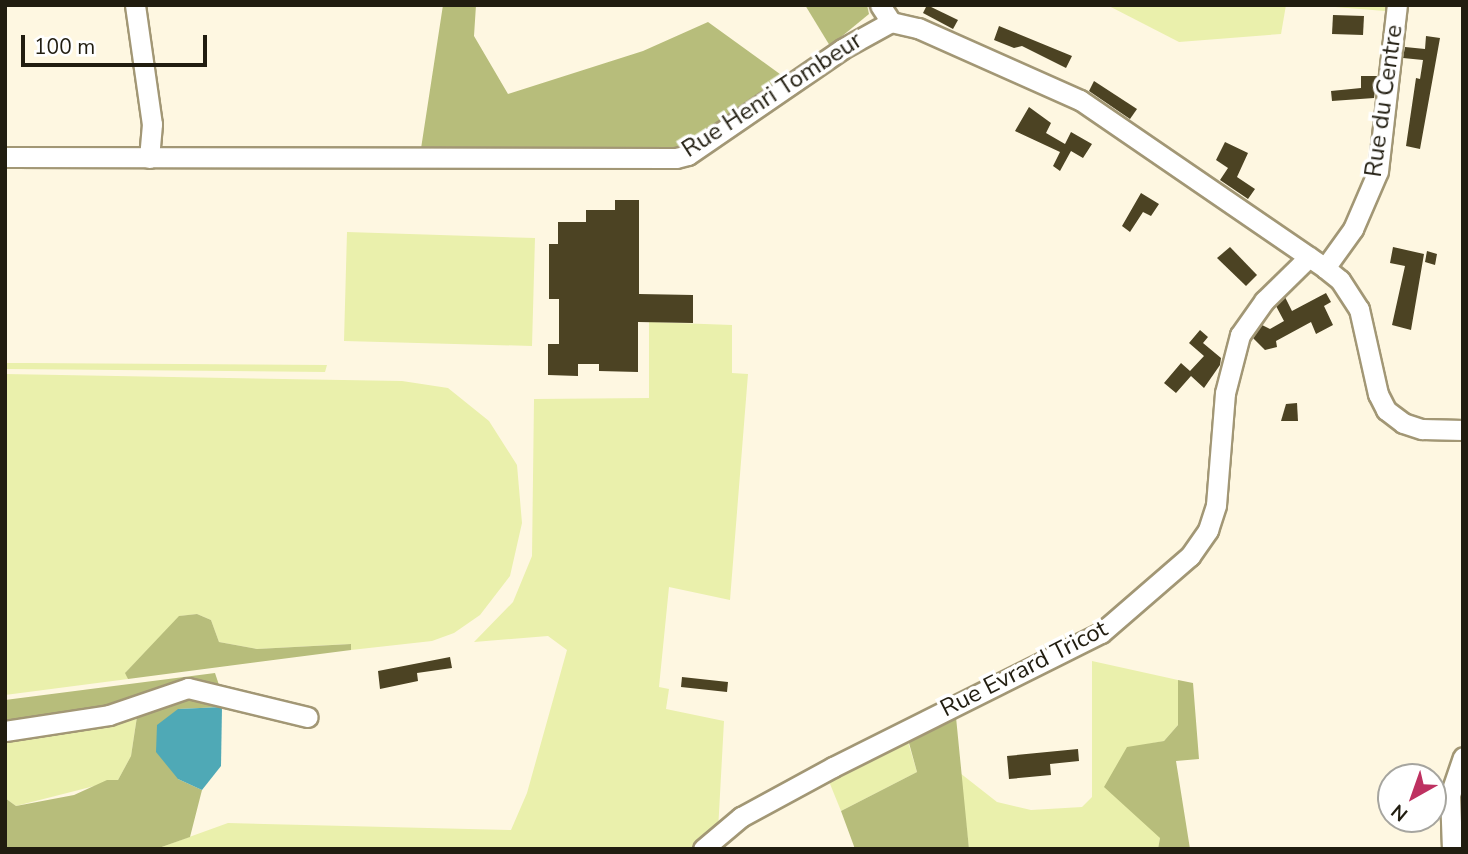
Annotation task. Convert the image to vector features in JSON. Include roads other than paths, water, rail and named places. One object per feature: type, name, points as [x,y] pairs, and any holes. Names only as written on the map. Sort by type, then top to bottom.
[{"type":"street","points":[[135,5],[152,124],[149,158]]},
{"type":"street","points":[[880,5],[891,22]]},
{"type":"street","name":"Rue du Centre","points":[[1317,262],[1353,229],[1378,171],[1397,5]]},
{"type":"street","name":"Rue Henri Tombeur","points":[[5,157],[676,158],[688,155],[860,37],[891,22],[930,33],[1080,100],[1317,262],[1340,280],[1359,309],[1378,394],[1386,410],[1403,424],[1422,429],[1463,430]]},
{"type":"street","name":"Rue Evrard Tricot","points":[[703,849],[741,817],[833,767],[1091,638],[1190,556],[1208,530],[1216,505],[1225,393],[1240,335],[1264,301],[1317,262]]},
{"type":"street","points":[[5,731],[110,715],[188,688],[307,717]]},
{"type":"street","points":[[1452,849],[1450,794],[1463,757]]},
{"type":"water","points":[[222,707],[221,766],[202,790],[178,779],[156,752],[157,725],[178,709]]}]
